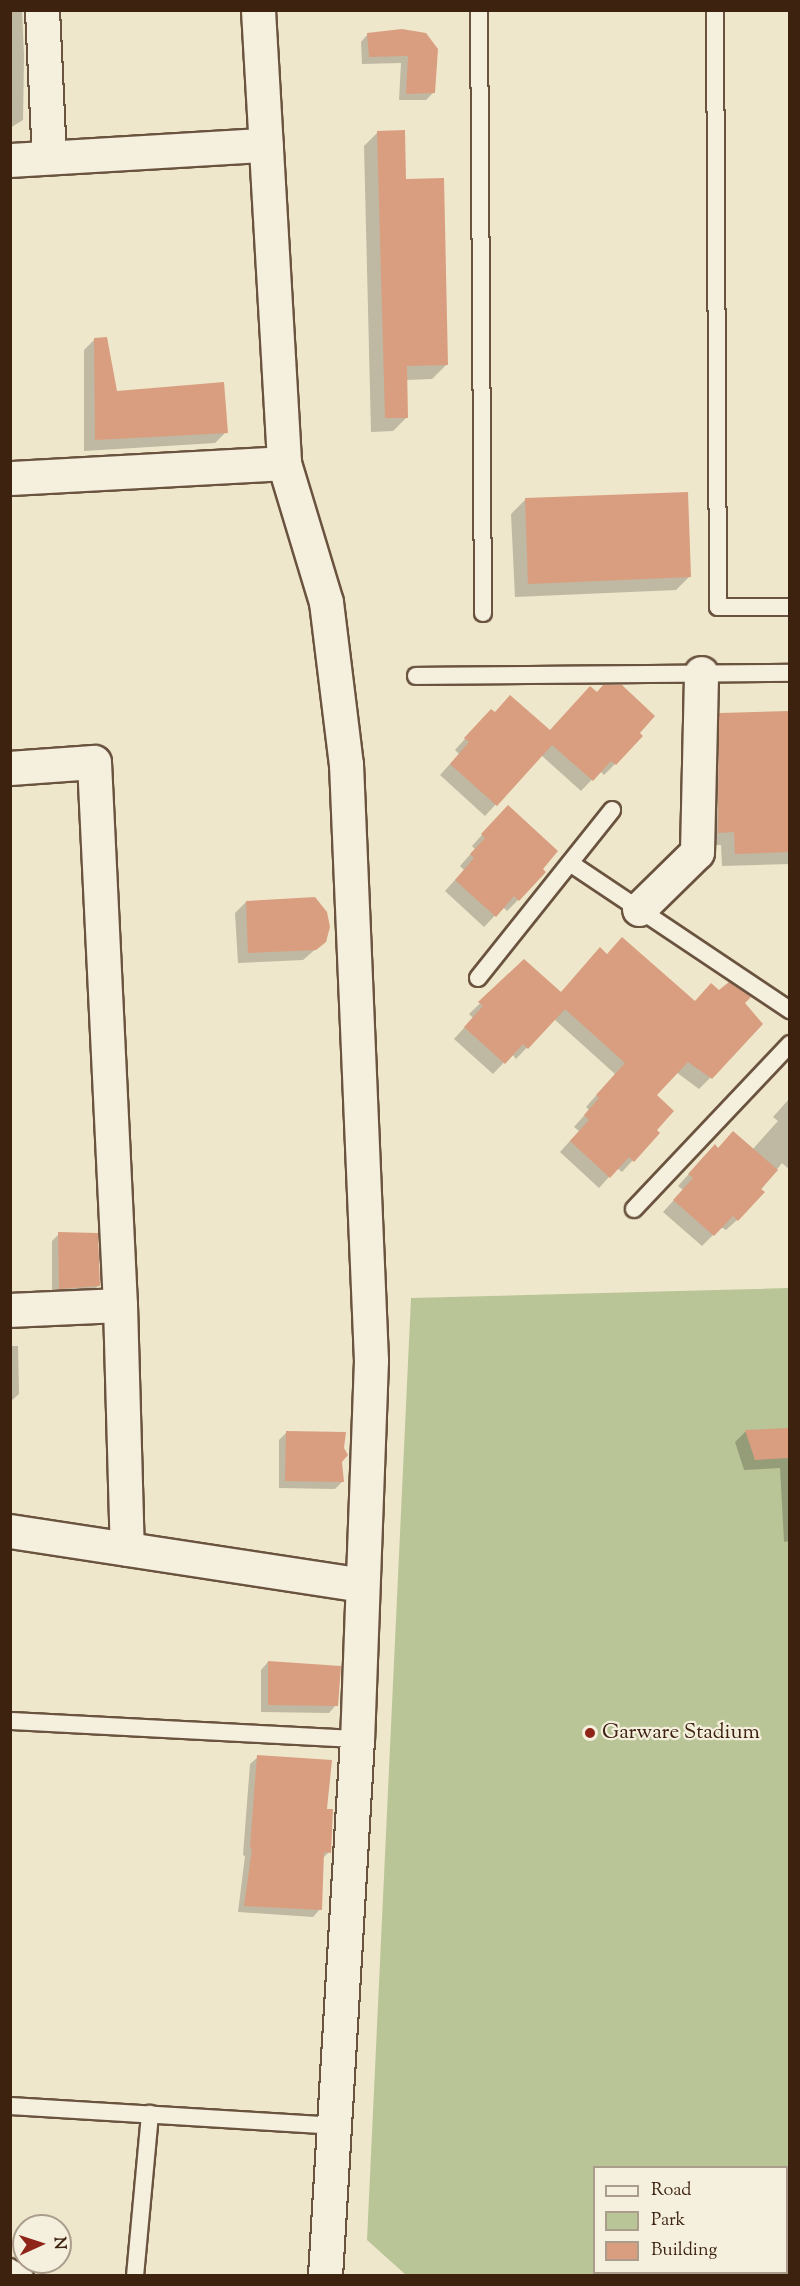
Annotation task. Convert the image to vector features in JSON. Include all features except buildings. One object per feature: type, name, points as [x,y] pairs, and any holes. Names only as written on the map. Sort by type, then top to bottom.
[{"type":"street","points":[[42,10],[49,157]]},
{"type":"street","points":[[258,10],[284,463],[326,602],[346,764],[370,1360],[357,1739],[325,2276]]},
{"type":"street","points":[[10,160],[266,145]]},
{"type":"street","points":[[10,478],[284,463]]},
{"type":"street","points":[[639,909],[697,852],[701,673]]},
{"type":"street","points":[[10,768],[94,762],[120,1305],[127,1549]]},
{"type":"street","points":[[10,1310],[120,1305]]},
{"type":"street","points":[[10,1531],[362,1585]]},
{"type":"lane","points":[[479,10],[483,613]]},
{"type":"lane","points":[[715,10],[718,607],[789,607]]},
{"type":"lane","points":[[416,676],[789,673]]},
{"type":"lane","points":[[478,978],[612,810]]},
{"type":"lane","points":[[570,863],[789,1010]]},
{"type":"lane","points":[[634,1209],[789,1044]]},
{"type":"lane","points":[[10,1721],[357,1739]]},
{"type":"lane","points":[[10,2106],[333,2126]]},
{"type":"lane","points":[[135,2276],[150,2114]]},
{"type":"lane","points":[[10,2267],[25,2276]]},
{"type":"green space","name":"Garware Stadium","points":[[789,1288],[789,2275],[406,2275],[367,2240],[411,1298]]},
{"type":"place","name":"Garware Stadium","points":[[590,1733]]}]
